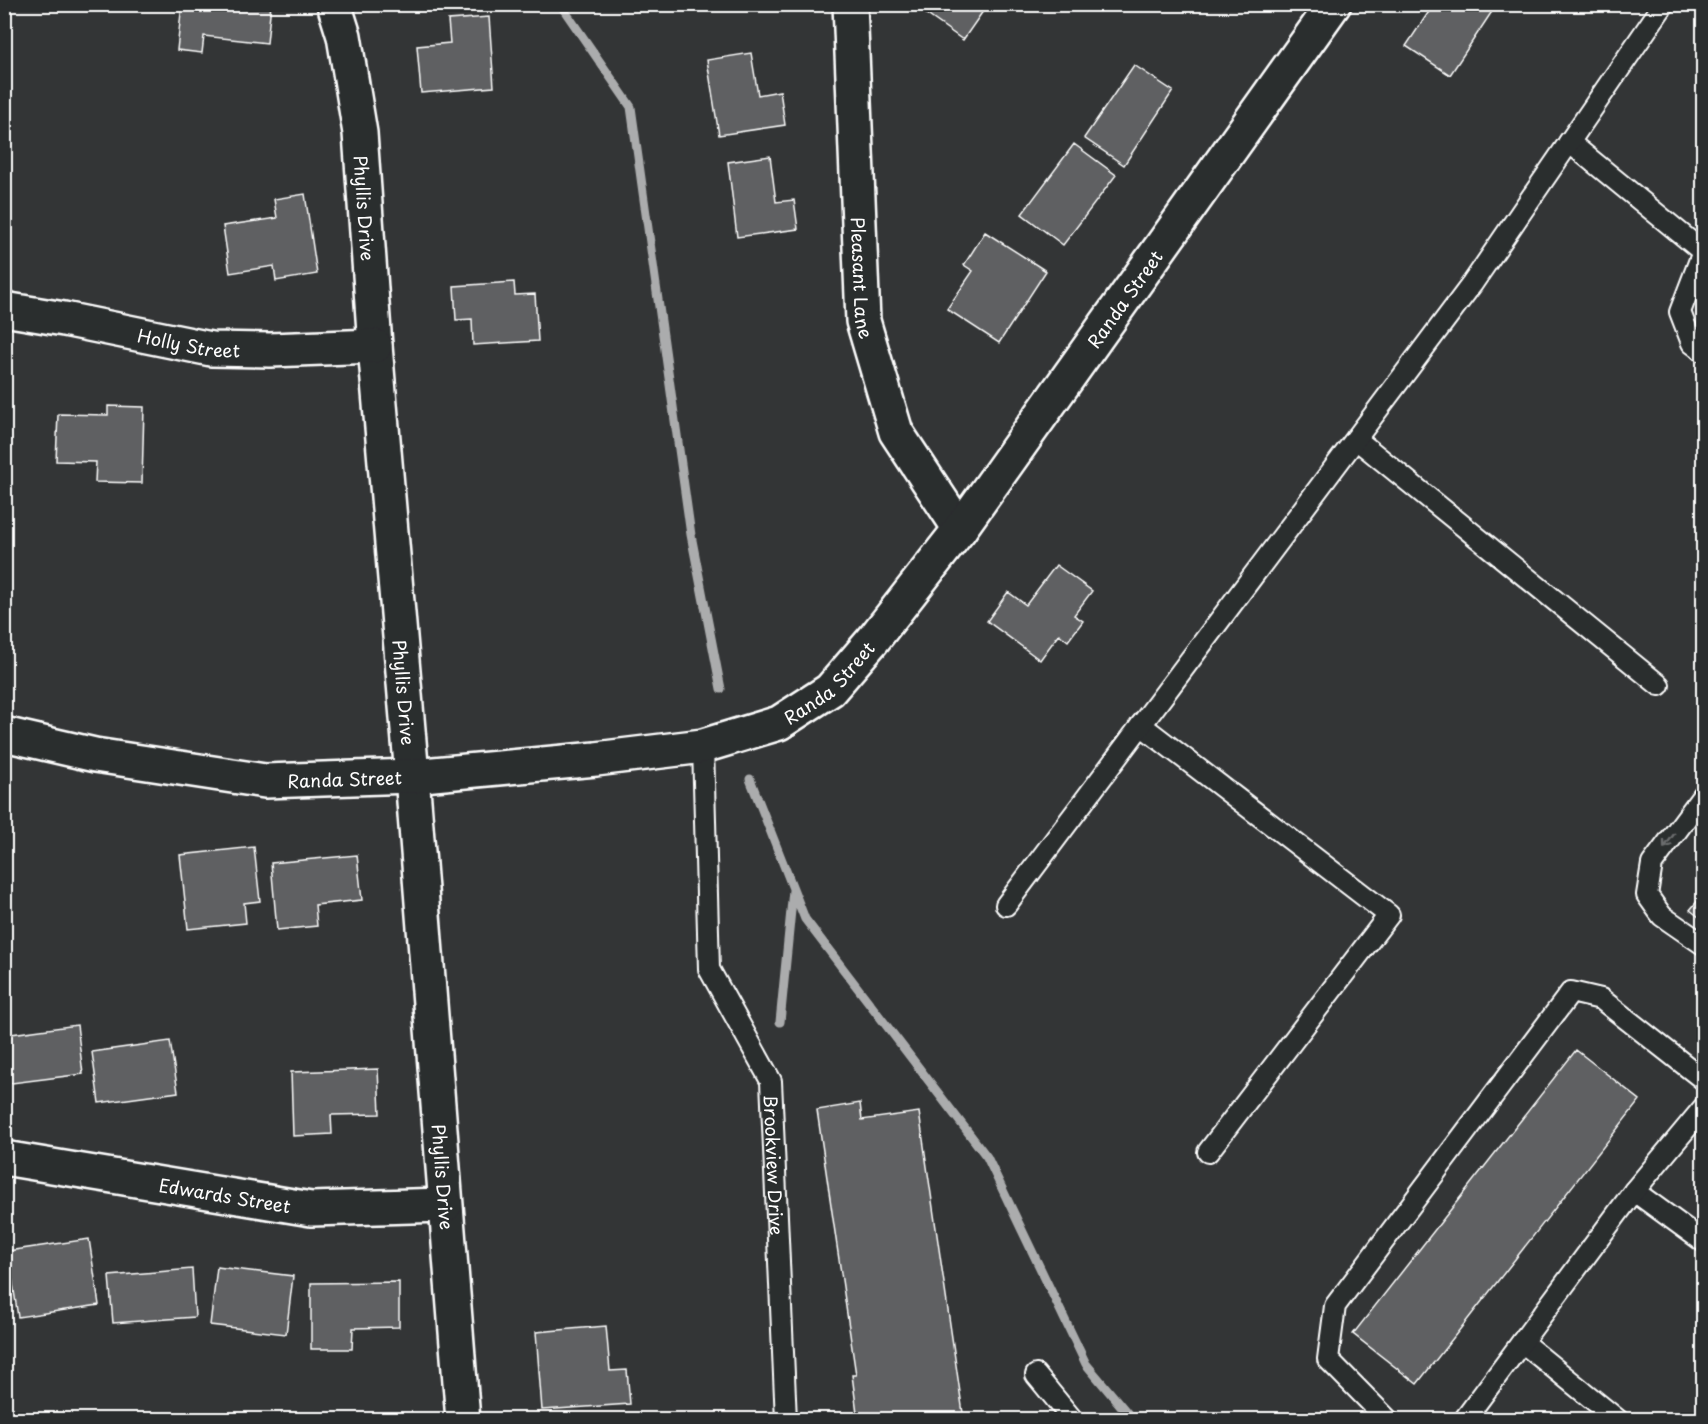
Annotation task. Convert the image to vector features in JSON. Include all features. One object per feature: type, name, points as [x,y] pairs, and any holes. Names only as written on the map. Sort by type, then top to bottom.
[{"type":"street","name":"Phyllis Drive","points":[[334,4],[344,36],[360,133],[375,346],[463,1419]]},
{"type":"street","name":"Pleasant Lane","points":[[850,4],[863,321],[896,432],[960,529]]},
{"type":"street","name":"Randa Street","points":[[4,734],[95,755],[266,781],[412,776],[596,759],[703,746],[779,723],[830,690],[873,640],[960,529],[1334,4]]},
{"type":"street","name":"Holly Street","points":[[4,309],[211,349],[270,350],[375,346]]},
{"type":"street","name":"Edwards Street","points":[[4,1158],[311,1209],[445,1205]]},
{"type":"lane","points":[[1006,904],[1472,284],[1664,4]]},
{"type":"lane","points":[[1569,142],[1703,250],[1680,312],[1692,343],[1704,352]]},
{"type":"lane","points":[[1356,439],[1659,685]]},
{"type":"lane","points":[[1141,725],[1389,915],[1208,1152]]},
{"type":"lane","name":"Brookview Drive","points":[[703,746],[709,969],[771,1081],[786,1419]]},
{"type":"lane","points":[[1704,794],[1652,864],[1647,894],[1662,916],[1704,945]]},
{"type":"lane","points":[[1388,1419],[1328,1359],[1335,1306],[1571,992],[1600,999],[1704,1080]]},
{"type":"lane","points":[[1464,1419],[1634,1191],[1704,1107]]},
{"type":"lane","points":[[1634,1191],[1704,1242]]},
{"type":"lane","points":[[1522,1342],[1618,1419]]},
{"type":"lane","points":[[1035,1375],[1072,1419]]},
{"type":"building","points":[[4,4],[12,4],[11,10],[4,10]]},
{"type":"building","points":[[182,4],[271,4],[267,43],[204,36],[202,53],[177,50]]},
{"type":"building","points":[[912,4],[988,4],[963,40]]},
{"type":"building","points":[[1434,4],[1490,4],[1495,7],[1450,75],[1406,46]]},
{"type":"building","points":[[489,17],[494,87],[421,93],[417,46],[450,43],[448,20]]},
{"type":"building","points":[[751,53],[758,95],[780,91],[785,125],[719,135],[707,60]]},
{"type":"building","points":[[1134,65],[1173,91],[1124,165],[1084,138]]},
{"type":"building","points":[[1074,144],[1116,175],[1063,245],[1022,214]]},
{"type":"building","points":[[770,156],[776,202],[794,200],[798,229],[737,237],[728,162]]},
{"type":"building","points":[[305,194],[317,274],[276,281],[274,266],[230,273],[223,226],[277,218],[274,199]]},
{"type":"building","points":[[985,232],[1046,271],[999,343],[947,309],[973,271],[964,265]]},
{"type":"building","points":[[514,282],[515,295],[535,294],[538,341],[473,345],[472,319],[456,320],[454,286]]},
{"type":"building","points":[[108,406],[144,407],[142,483],[95,482],[96,462],[56,461],[58,414],[108,415]]},
{"type":"building","points":[[1056,565],[1092,591],[1074,615],[1083,621],[1068,641],[1059,634],[1040,660],[987,621],[1008,592],[1026,605]]},
{"type":"building","points":[[254,847],[260,901],[244,903],[246,923],[188,929],[180,855]]},
{"type":"building","points":[[357,855],[362,900],[315,905],[317,926],[277,930],[271,863]]},
{"type":"building","points":[[1704,893],[1704,921],[1690,910]]},
{"type":"building","points":[[77,1025],[83,1074],[4,1084],[4,1035]]},
{"type":"building","points":[[170,1041],[178,1092],[99,1103],[92,1052]]},
{"type":"building","points":[[1576,1050],[1640,1100],[1417,1384],[1353,1334]]},
{"type":"building","points":[[378,1069],[380,1114],[331,1115],[332,1134],[293,1136],[291,1072]]},
{"type":"building","points":[[860,1103],[862,1120],[919,1112],[964,1420],[858,1420],[852,1375],[856,1375],[817,1110]]},
{"type":"building","points":[[89,1239],[99,1305],[18,1317],[8,1251]]},
{"type":"building","points":[[217,1267],[293,1276],[286,1334],[210,1325]]},
{"type":"building","points":[[192,1269],[195,1317],[113,1323],[109,1276]]},
{"type":"building","points":[[399,1282],[399,1327],[353,1328],[352,1349],[311,1349],[311,1283]]},
{"type":"building","points":[[606,1326],[610,1371],[627,1370],[630,1404],[542,1410],[536,1332]]},
{"type":"waterway","points":[[560,4],[631,107],[691,535],[721,689]]},
{"type":"waterway","points":[[750,779],[805,919],[987,1157],[1086,1364],[1133,1420]]},
{"type":"waterway","points":[[780,1022],[793,890]]}]
